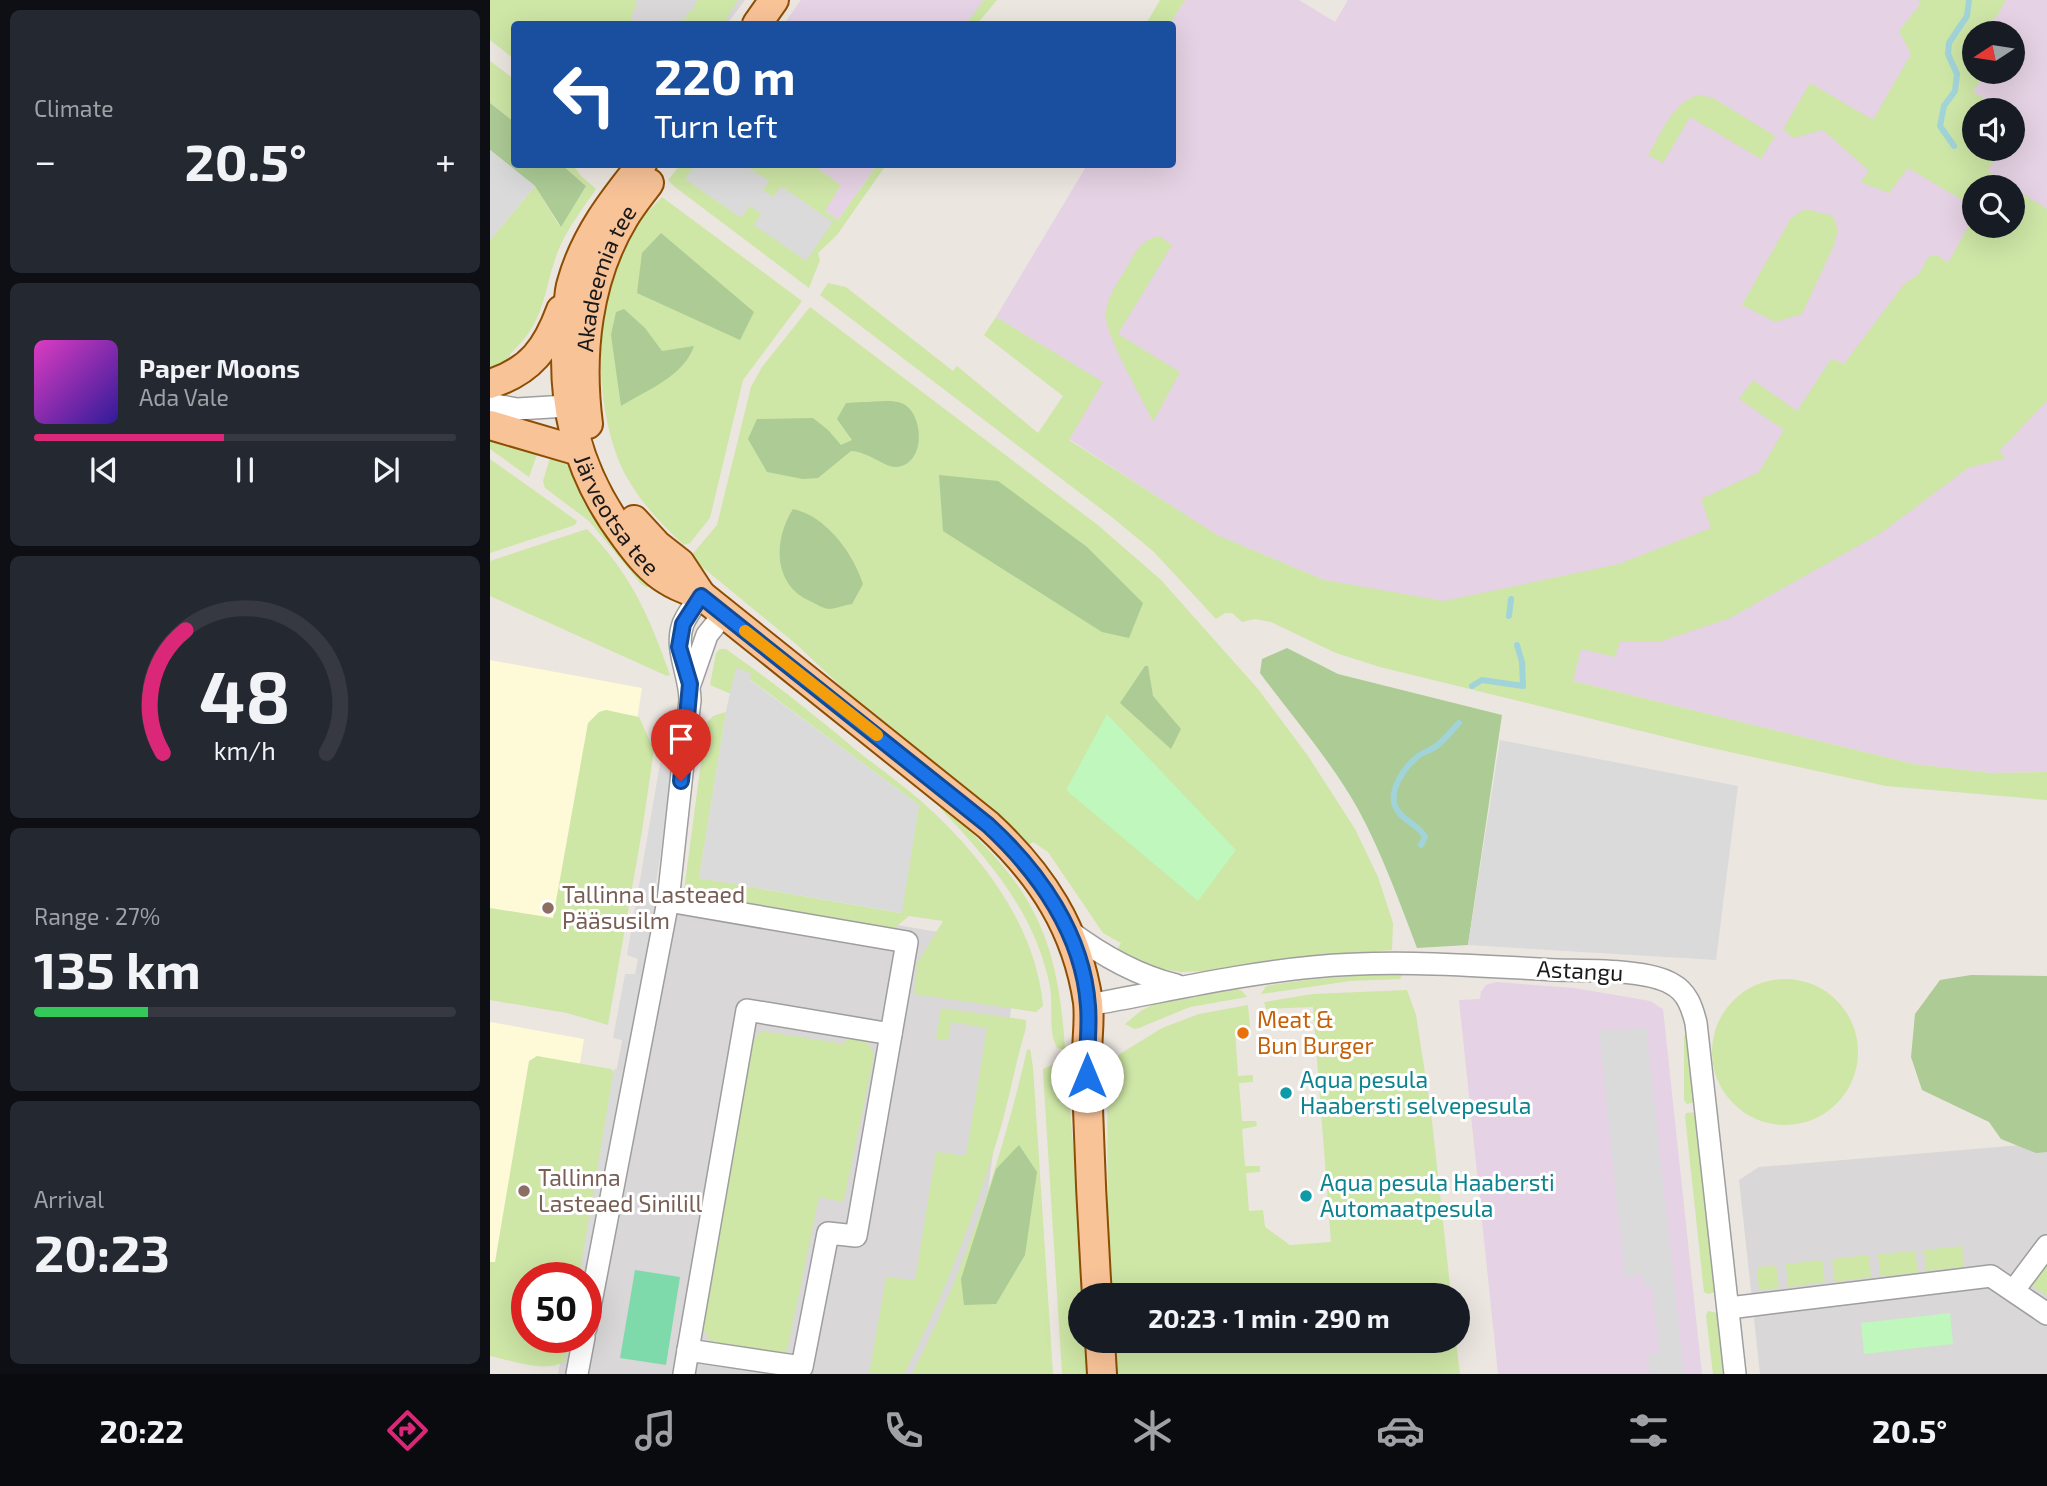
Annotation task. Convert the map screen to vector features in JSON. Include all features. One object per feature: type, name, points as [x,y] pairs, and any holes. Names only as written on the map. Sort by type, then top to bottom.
[{"type":"main road","name":"Akadeemia tee","points":[[577,405],[565,362],[571,284],[585,246],[607,206],[639,168]]},
{"type":"main road","name":"Akadeemia tee","points":[[577,405],[594,288],[606,253],[624,217],[658,168]]},
{"type":"main road","points":[[490,384],[514,374],[542,351],[554,330],[571,284]]},
{"type":"main road","name":"Järveotsa tee","points":[[577,405],[579,451],[595,491],[637,552],[666,580],[701,596],[841,705],[997,834],[1037,876],[1068,930],[1081,966],[1088,1005],[1086,1056],[1096,1283]]},
{"type":"main road","name":"Järveotsa tee","points":[[577,405],[615,495],[642,531],[680,563],[701,596]]},
{"type":"main road","points":[[490,425],[579,451]]},
{"type":"main road","points":[[1101,1353],[1102,1374]]},
{"type":"street","points":[[490,404],[517,409],[577,405]]},
{"type":"street","points":[[690,684],[679,647],[683,624],[701,596]]},
{"type":"street","points":[[599,1262],[668,901],[690,684],[707,635],[724,614]]},
{"type":"street","points":[[668,901],[906,942],[856,1236],[828,1233],[802,1367],[688,1350]]},
{"type":"street","points":[[1068,930],[1093,949],[1149,978],[1185,987]]},
{"type":"street","name":"Astangu","points":[[1088,1005],[1312,967],[1409,962],[1642,975],[1658,977],[1675,985],[1686,996],[1696,1023],[1735,1374]]},
{"type":"street","points":[[684,1374],[747,1010],[891,1034]]},
{"type":"street","points":[[2014,1290],[2047,1246]]},
{"type":"street","points":[[1729,1308],[1991,1276],[2047,1314]]},
{"type":"street","points":[[577,1374],[581,1353]]},
{"type":"shaded area","points":[[511,0],[745,0],[729,21],[539,21]]},
{"type":"shaded area","points":[[801,0],[994,0],[978,21],[786,21]]},
{"type":"shaded area","points":[[1185,0],[1299,0],[1335,22],[1348,0],[2047,0],[2047,772],[1991,773],[1914,764],[1573,681],[1359,587],[1324,580],[1216,535],[1069,439],[1102,382],[996,317],[1085,168],[1176,168],[1176,21],[1172,21]]},
{"type":"shaded area","points":[[490,150],[535,186],[490,240]]},
{"type":"shaded area","points":[[693,168],[750,168],[769,181],[763,190],[773,197],[781,186],[833,222],[806,261],[754,225],[761,214],[750,206],[741,218],[685,179]]},
{"type":"shaded area","points":[[764,168],[875,168],[838,220]]},
{"type":"shaded area","name":"Tallinna Lasteaed Pääsusilm","points":[[490,660],[642,688],[592,1006],[490,989]]},
{"type":"shaded area","points":[[736,668],[751,673],[750,680],[919,805],[902,913],[699,878],[727,706]]},
{"type":"shaded area","points":[[1500,740],[1738,786],[1716,960],[1468,945]]},
{"type":"shaded area","points":[[661,758],[675,759],[644,961],[627,955]]},
{"type":"shaded area","points":[[653,883],[1019,946],[965,1374],[558,1374],[562,1353],[602,1353],[602,1262],[579,1262]]},
{"type":"shaded area","points":[[625,974],[641,974],[630,1042],[613,1038]]},
{"type":"shaded area","points":[[1496,982],[1575,988],[1650,1001],[1663,1009],[1702,1374],[1498,1374],[1459,1000],[1480,999],[1486,985]]},
{"type":"shaded area","name":"Tallinna Lasteaed Sinilill","points":[[490,1022],[584,1039],[531,1262],[511,1262],[511,1338],[490,1339]]},
{"type":"shaded area","points":[[1646,1027],[1684,1374],[1649,1374],[1648,1355],[1660,1353],[1652,1286],[1646,1286],[1643,1275],[1625,1278],[1599,1031]]},
{"type":"shaded area","points":[[614,1069],[627,1071],[589,1262],[582,1262]]},
{"type":"shaded area","points":[[2047,1143],[2047,1374],[1760,1374],[1739,1180],[1759,1167]]},
{"type":"green space","points":[[490,0],[634,0],[637,3],[632,21],[511,21],[511,57],[490,40]]},
{"type":"green space","points":[[697,0],[738,0],[725,21],[684,21],[688,11],[692,12]]},
{"type":"green space","points":[[984,0],[997,0],[980,21],[968,21]]},
{"type":"green space","points":[[1160,0],[1185,0],[1172,21],[1148,21]]},
{"type":"green space","points":[[1918,0],[2006,0],[1992,21],[1962,21],[1962,84],[1978,84],[1973,92],[1983,98],[1962,98],[1962,161],[1994,161],[1987,171],[1993,175],[1962,175],[1962,200],[1908,168],[1889,193],[1860,182],[1869,171],[1823,130],[1793,138],[1783,129],[1810,83],[1873,120],[1911,54],[1899,31],[1921,3]]},
{"type":"green space","points":[[490,61],[511,77],[511,120],[490,103]]},
{"type":"green space","points":[[1699,95],[1713,98],[1775,136],[1761,159],[1690,117],[1663,163],[1648,155],[1675,111],[1690,98]]},
{"type":"green space","points":[[490,103],[511,120],[511,167],[490,150]]},
{"type":"green space","points":[[512,168],[565,168],[586,186],[561,227],[535,186]]},
{"type":"green space","points":[[565,168],[575,168],[596,189],[561,244],[532,328],[510,354],[509,367],[490,375],[490,240],[535,186],[560,227],[586,186]]},
{"type":"green space","points":[[678,168],[817,168],[841,185],[825,211],[838,220],[875,168],[884,168],[837,235],[818,253],[820,260],[809,288],[668,180]]},
{"type":"green space","points":[[2025,195],[2047,209],[2047,401],[1999,451],[2006,458],[1968,468],[1881,533],[1730,618],[1662,641],[1620,642],[1615,657],[1581,649],[1573,681],[1914,764],[1991,773],[2047,772],[2047,800],[1886,786],[1698,745],[1380,667],[1336,653],[1271,622],[1255,619],[1242,622],[1232,613],[1225,613],[1216,619],[1154,552],[1113,518],[820,295],[828,283],[846,287],[953,371],[957,366],[1038,433],[1063,396],[984,335],[996,317],[1103,382],[1069,440],[1217,535],[1324,580],[1444,601],[1619,564],[1711,528],[1701,499],[1759,472],[1784,430],[1739,399],[1753,380],[1797,411],[1831,359],[1844,364],[1904,284],[1919,274],[1928,257],[1937,255],[1948,263],[1962,238],[2025,238]]},
{"type":"green space","points":[[662,197],[802,301],[743,380],[710,518],[690,543],[684,545],[652,513],[626,476],[614,448],[606,416],[602,381],[601,346],[612,277],[624,246],[640,220]]},
{"type":"green space","points":[[1805,209],[1833,216],[1838,230],[1834,245],[1802,314],[1775,322],[1742,305],[1791,218]]},
{"type":"green space","points":[[661,233],[754,312],[740,340],[637,293],[642,253]]},
{"type":"green space","points":[[1159,236],[1172,245],[1118,334],[1180,372],[1153,422],[1112,340],[1106,311],[1112,292],[1135,253],[1147,241]]},
{"type":"green space","points":[[810,307],[1099,526],[1161,580],[1258,689],[1308,756],[1355,829],[1378,877],[1393,923],[1392,950],[1300,957],[1181,972],[1152,967],[1116,952],[1121,943],[1103,933],[1048,852],[1033,842],[1029,845],[881,724],[796,644],[690,557],[717,525],[751,387],[762,367]]},
{"type":"green space","points":[[624,309],[645,328],[662,351],[694,346],[689,357],[673,374],[621,406],[611,335],[616,312]]},
{"type":"green space","points":[[846,403],[901,403],[908,408],[918,425],[918,447],[914,456],[897,467],[851,451],[818,478],[803,479],[767,472],[748,439],[757,419],[813,418],[841,445],[852,440],[837,419]]},
{"type":"green space","points":[[490,437],[539,449],[529,477],[490,449]]},
{"type":"green space","points":[[552,451],[563,456],[654,583],[652,587],[641,584],[589,521],[545,488],[543,481]]},
{"type":"green space","points":[[490,459],[577,521],[575,525],[490,553]]},
{"type":"green space","points":[[939,475],[998,481],[1087,547],[1143,603],[1129,638],[1102,632],[943,531]]},
{"type":"green space","points":[[793,509],[816,519],[845,548],[863,584],[852,604],[825,608],[798,594],[789,584],[780,561],[780,548],[786,521]]},
{"type":"green space","points":[[587,529],[627,579],[654,634],[670,675],[667,676],[490,596],[490,561]]},
{"type":"green space","points":[[1287,648],[1338,674],[1502,715],[1468,945],[1417,948],[1382,860],[1358,809],[1324,756],[1260,673],[1262,659]]},
{"type":"green space","points":[[720,649],[726,649],[761,674],[906,788],[964,843],[1001,892],[1017,919],[1038,976],[1043,1006],[1036,1012],[914,994],[915,967],[943,921],[909,916],[893,929],[687,894],[684,891],[706,724],[713,716],[726,712],[699,878],[901,913],[919,805],[736,669],[731,694],[710,685],[716,653]]},
{"type":"green space","points":[[1145,666],[1148,666],[1153,696],[1181,729],[1171,749],[1120,703]]},
{"type":"green space","points":[[606,710],[639,717],[654,750],[608,1025],[567,1013],[490,1000],[490,908],[553,918],[588,723],[599,712]]},
{"type":"green space","points":[[1107,714],[1236,850],[1198,901],[1066,790]]},
{"type":"green space","points":[[941,805],[997,859],[1018,885],[1034,912],[1055,973],[1065,1050],[1057,1048],[1054,1041],[1050,987],[1043,960],[1022,912],[993,868],[940,808]]},
{"type":"green space","points":[[1403,974],[1400,979],[1350,981],[1261,994],[1266,986],[1283,983],[1334,977]]},
{"type":"green space","points":[[1971,975],[2047,976],[2047,1152],[2036,1153],[2001,1139],[1989,1122],[1922,1090],[1911,1057],[1915,1014],[1940,980]]},
{"type":"green space","points":[[1785,979],[1813,985],[1836,1001],[1852,1024],[1858,1052],[1852,1080],[1836,1103],[1813,1119],[1785,1125],[1757,1119],[1734,1103],[1718,1080],[1712,1052],[1718,1024],[1734,1001],[1757,985]]},
{"type":"green space","points":[[1238,989],[1247,997],[1190,1007],[1139,1028],[1134,1029],[1125,1024],[1142,1010],[1157,1003]]},
{"type":"green space","points":[[1407,990],[1416,1015],[1431,1112],[1450,1283],[1109,1283],[1107,1062],[1162,1028],[1199,1014],[1248,1005],[1250,1027],[1235,1029],[1238,1076],[1253,1075],[1253,1082],[1239,1083],[1242,1121],[1256,1121],[1257,1126],[1242,1129],[1245,1166],[1260,1166],[1260,1172],[1246,1173],[1249,1211],[1263,1210],[1265,1227],[1290,1245],[1331,1242],[1313,1007],[1266,1009],[1264,1002],[1313,994]]},
{"type":"green space","points":[[941,1008],[1026,1020],[1026,1028],[989,1167],[957,1257],[932,1316],[904,1374],[869,1374],[886,1277],[915,1280],[936,1152],[966,1156],[987,1028],[951,1022],[948,1040],[936,1039]]},
{"type":"green space","points":[[761,1031],[845,1044],[847,1035],[867,1043],[874,1055],[844,1200],[842,1202],[819,1197],[787,1351],[783,1356],[712,1344],[705,1331],[696,1328],[742,1055]]},
{"type":"green space","points":[[1688,1031],[1696,1102],[1687,1104],[1684,1100],[1684,1036]]},
{"type":"green space","points":[[1030,1049],[1053,1374],[912,1374],[948,1296],[979,1216],[1005,1134],[1027,1050]]},
{"type":"green space","points":[[537,1056],[611,1069],[614,1072],[582,1262],[511,1262],[511,1353],[566,1353],[565,1361],[548,1366],[528,1365],[490,1356],[490,1262],[495,1262],[529,1061]]},
{"type":"green space","points":[[1066,1063],[1085,1283],[1068,1283],[1068,1353],[1090,1353],[1091,1374],[1062,1374],[1043,1069]]},
{"type":"green space","points":[[1697,1112],[1716,1292],[1708,1294],[1704,1292],[1685,1116],[1686,1113]]},
{"type":"green space","points":[[1019,1145],[1037,1172],[1025,1255],[996,1304],[964,1305],[961,1279],[996,1169]]},
{"type":"green space","points":[[1962,1246],[1964,1267],[1926,1271],[1924,1250]]},
{"type":"green space","points":[[1915,1251],[1918,1273],[1880,1276],[1878,1254]]},
{"type":"green space","points":[[1869,1255],[1871,1277],[1834,1282],[1832,1259]]},
{"type":"green space","points":[[2047,1255],[2047,1296],[2031,1285],[2032,1276]]},
{"type":"green space","points":[[1822,1260],[1825,1282],[1788,1287],[1786,1264]]},
{"type":"green space","points":[[1776,1266],[1779,1288],[1759,1290],[1757,1267]]},
{"type":"green space","points":[[635,1270],[680,1277],[666,1365],[620,1358]]},
{"type":"green space","points":[[1708,1311],[1718,1313],[1724,1374],[1713,1374],[1706,1315]]},
{"type":"green space","points":[[1950,1313],[1953,1344],[1864,1354],[1861,1323]]},
{"type":"green space","points":[[1114,1353],[1457,1353],[1460,1374],[1115,1374]]},
{"type":"waterway","points":[[1954,146],[1940,126],[1944,106],[1955,91],[1957,74],[1948,54],[1949,43],[1967,16],[1969,0]]},
{"type":"waterway","points":[[1509,616],[1511,599]]},
{"type":"waterway","points":[[1472,686],[1482,680],[1523,686],[1522,662],[1517,645]]},
{"type":"waterway","points":[[1421,845],[1425,837],[1422,832],[1401,815],[1395,806],[1396,786],[1411,762],[1438,745],[1459,723]]},
{"type":"slow traffic","points":[[745,631],[877,735]]},
{"type":"place","name":"Tallinna Lasteaed Pääsusilm","points":[[548,908]]},
{"type":"place","name":"Meat & Bun Burger","points":[[1243,1033]]},
{"type":"place","name":"Aqua pesula Haabersti selvepesula","points":[[1286,1093]]},
{"type":"place","name":"Tallinna Lasteaed Sinilill","points":[[524,1191]]},
{"type":"place","name":"Aqua pesula Haabersti Automaatpesula","points":[[1306,1196]]},
{"type":"route","points":[[681,781],[690,684],[679,647],[683,624],[701,596],[841,705],[988,825],[1015,850],[1037,876],[1068,930],[1081,966],[1088,1005],[1087,1076]]}]
